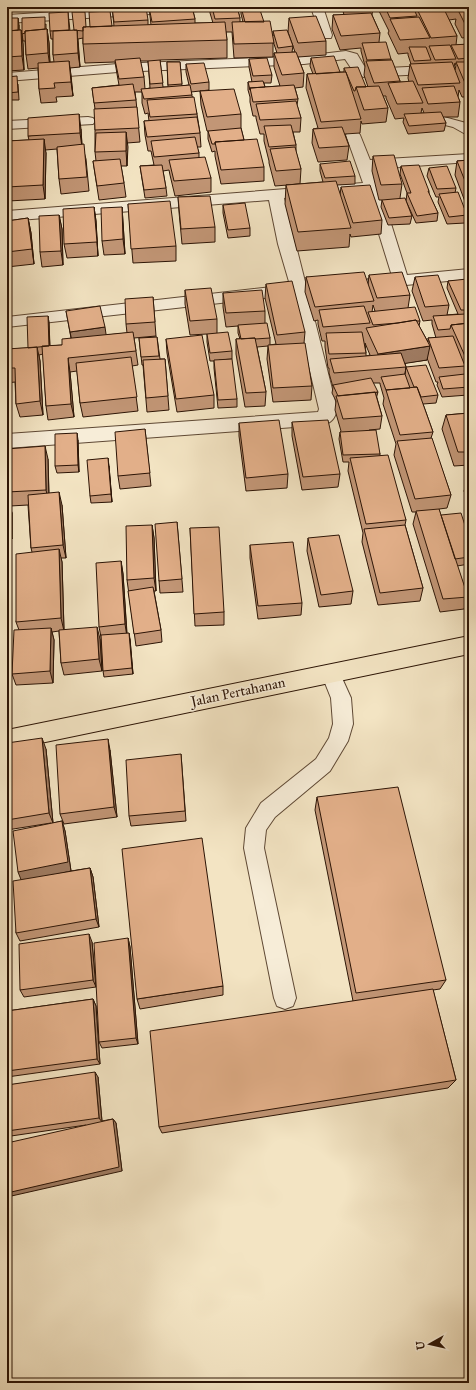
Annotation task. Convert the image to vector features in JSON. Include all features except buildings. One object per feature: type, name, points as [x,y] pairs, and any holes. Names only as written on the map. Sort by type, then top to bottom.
[{"type":"main road","name":"Jalan Pertahanan","points":[[7,740],[469,645]]},
{"type":"street","points":[[7,19],[198,7]]},
{"type":"street","points":[[317,7],[326,36]]},
{"type":"street","points":[[7,77],[118,68],[304,60],[349,55],[352,57],[360,71],[364,73],[469,68]]},
{"type":"street","points":[[7,125],[88,121]]},
{"type":"street","points":[[353,135],[365,165],[401,280]]},
{"type":"street","points":[[365,165],[469,158]]},
{"type":"street","points":[[7,216],[371,187]]},
{"type":"street","points":[[7,441],[322,419],[327,415],[328,410],[307,289],[286,244],[275,194]]},
{"type":"street","points":[[362,284],[469,274]]},
{"type":"street","points":[[7,322],[307,289]]},
{"type":"lane","points":[[433,118],[465,127],[469,132]]},
{"type":"lane","points":[[285,998],[254,848],[256,828],[268,810],[323,765],[338,741],[343,724],[341,698],[330,673]]}]
